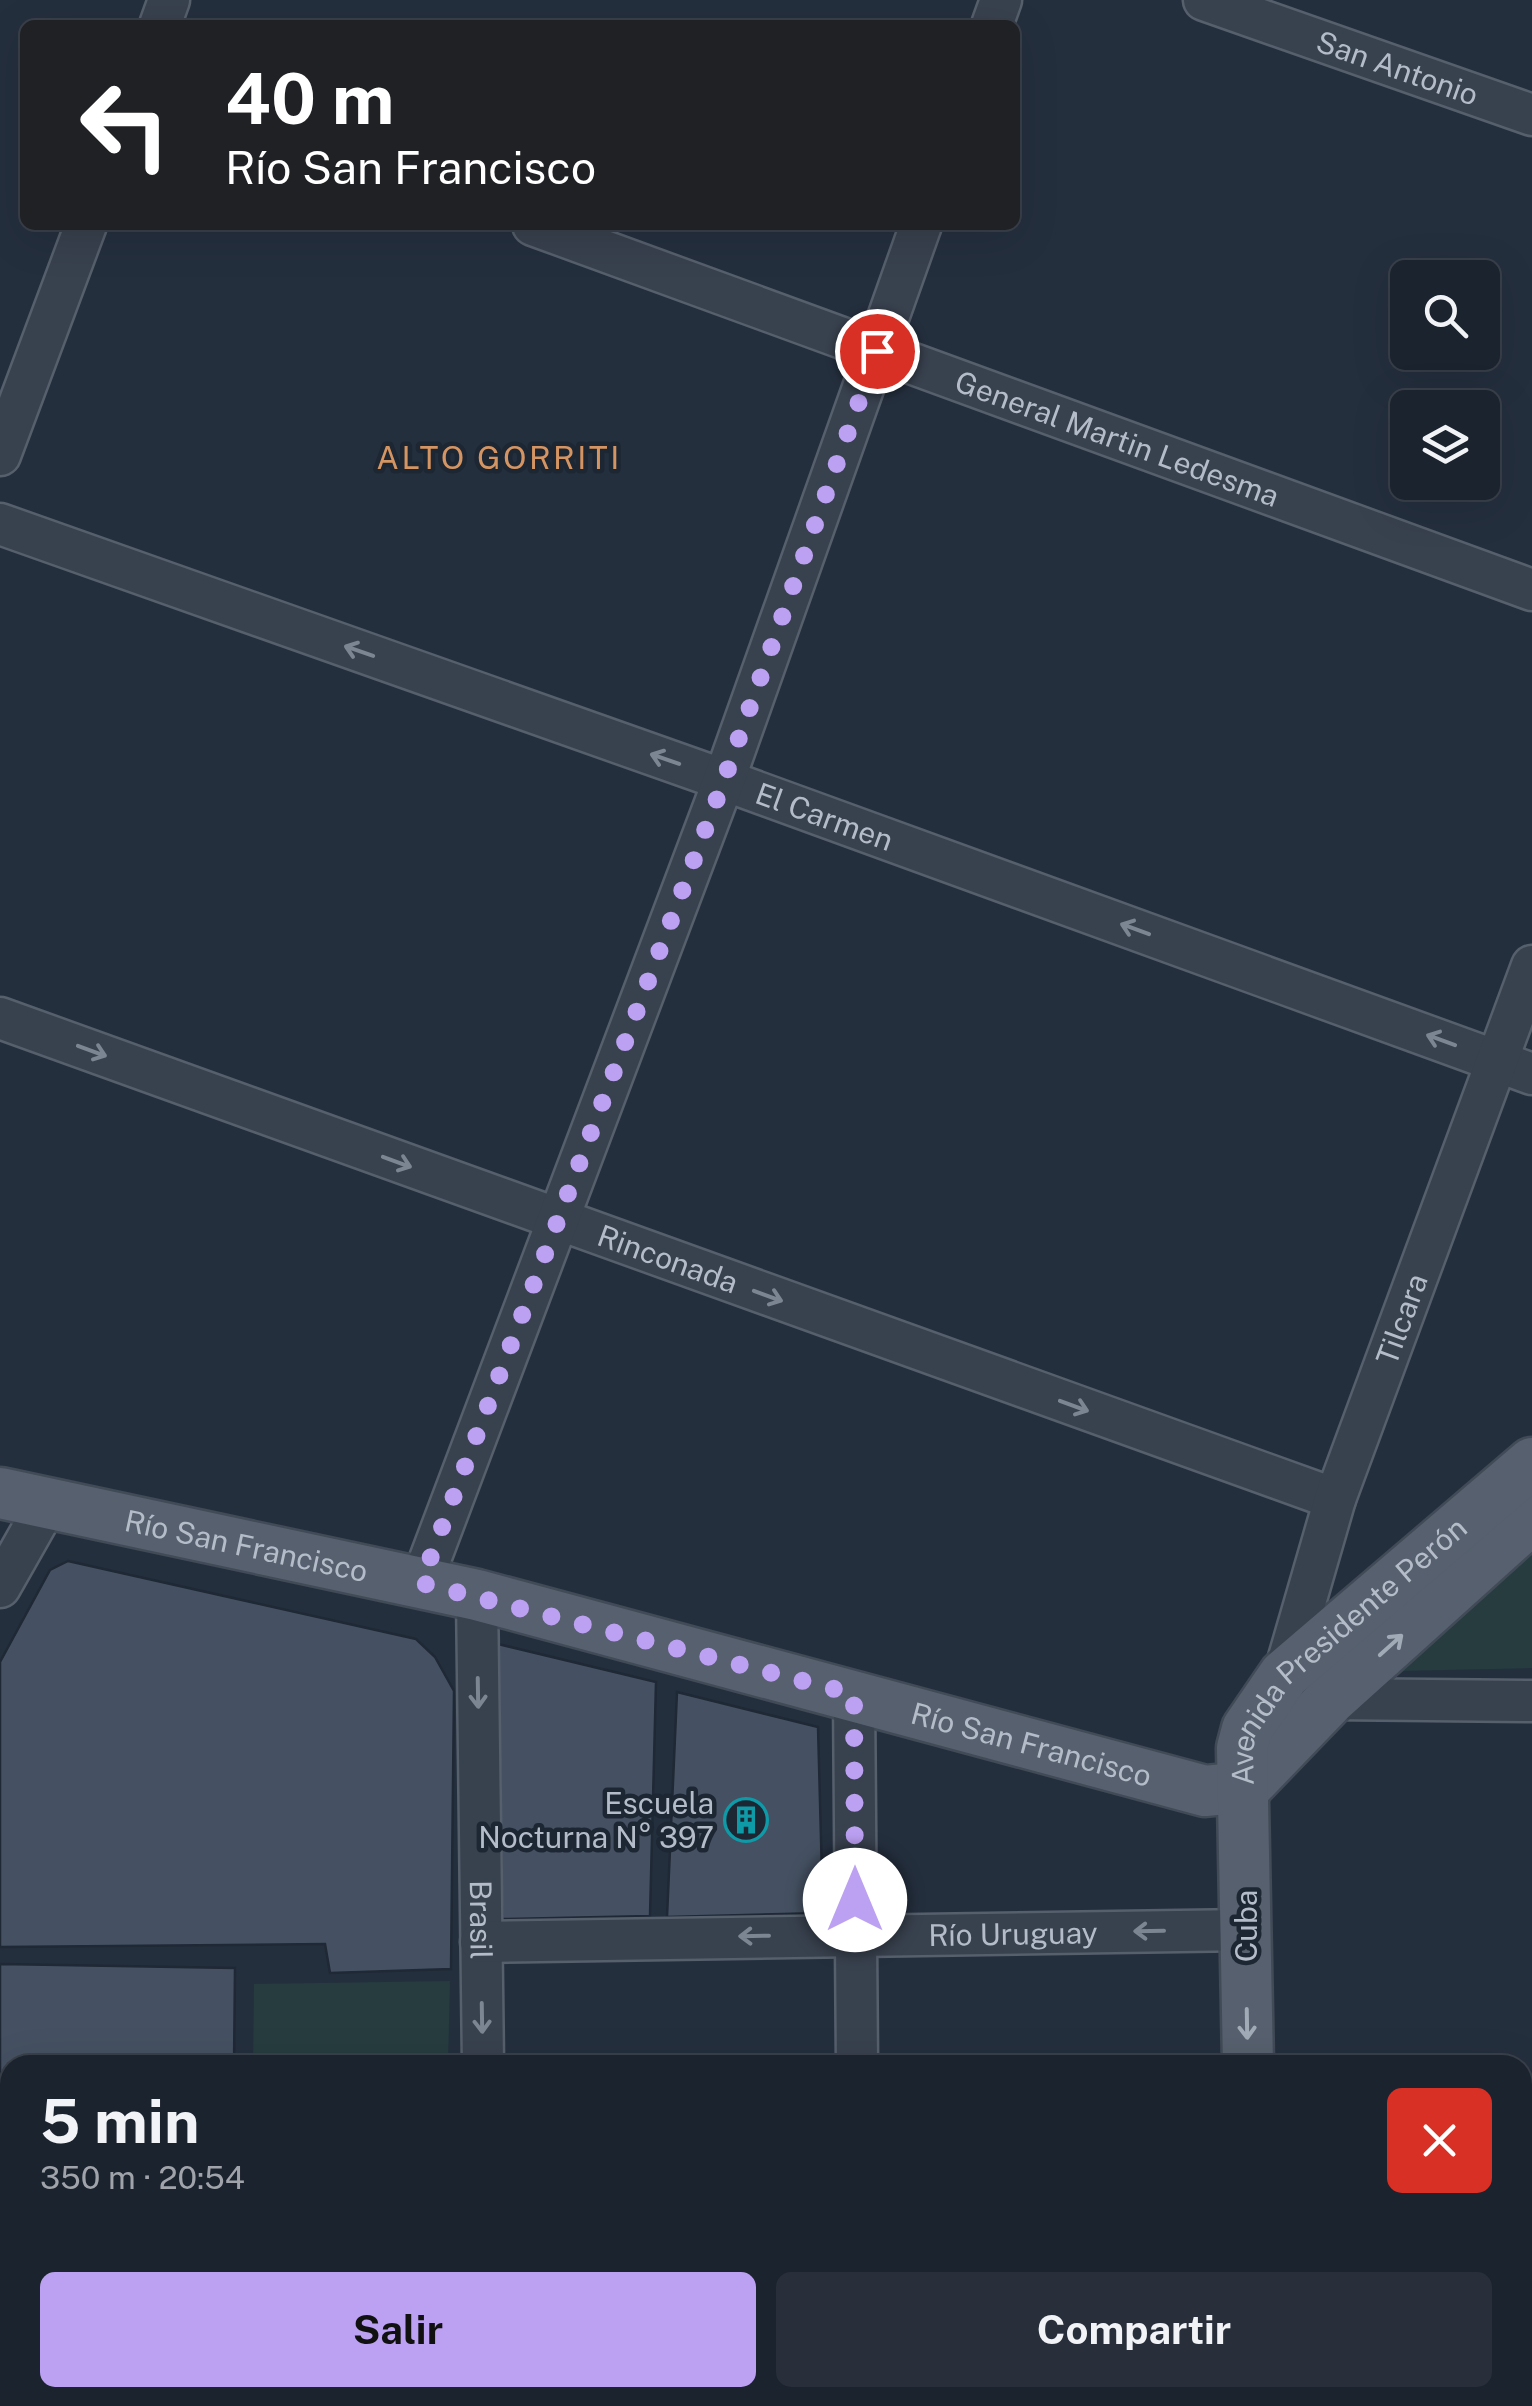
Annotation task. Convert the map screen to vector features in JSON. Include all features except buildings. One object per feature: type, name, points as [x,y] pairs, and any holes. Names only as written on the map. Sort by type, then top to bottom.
[{"type":"main road","name":"Avenida Presidente Perón","points":[[1246,1787],[1242,1748],[1247,1730],[1284,1674],[1532,1463]]},
{"type":"main road","name":"Río San Francisco","points":[[24,1499],[477,1596],[1205,1791],[1246,1787]]},
{"type":"main road","name":"Avenida Presidente Perón","points":[[1246,1787],[1331,1699],[1532,1518]]},
{"type":"main road","name":"Cuba","points":[[1246,1787],[1248,2055]]},
{"type":"street","name":"San Antonio","points":[[1204,0],[1532,115]]},
{"type":"street","points":[[0,456],[84,230]]},
{"type":"street","name":"General Martin Ledesma","points":[[546,230],[1532,590]]},
{"type":"street","points":[[421,1583],[724,780],[919,230]]},
{"type":"street","name":"El Carmen","points":[[0,524],[724,780],[1515,1068]]},
{"type":"street","name":"Tilcara","points":[[1284,1674],[1336,1500],[1515,1068],[1532,966]]},
{"type":"street","name":"Rinconada","points":[[0,1018],[1336,1500]]},
{"type":"street","points":[[0,1587],[24,1499]]},
{"type":"street","name":"Brasil","points":[[477,1596],[483,2055]]},
{"type":"street","points":[[854,1694],[857,2055]]},
{"type":"street","points":[[1331,1699],[1532,1701]]},
{"type":"street","name":"Río Uruguay","points":[[481,1942],[1246,1930]]},
{"type":"green space","points":[[1532,1546],[1532,1668],[1399,1671]]},
{"type":"green space","points":[[450,1981],[448,2055],[253,2055],[254,1984]]},
{"type":"place","name":"Escuela Nocturna N° 397","points":[[746,1820]]},
{"type":"district","name":"ALTO GORRITI","points":[[499,457]]},
{"type":"route","points":[[855,1900],[854,1694],[421,1583],[724,780],[877,351]]}]
